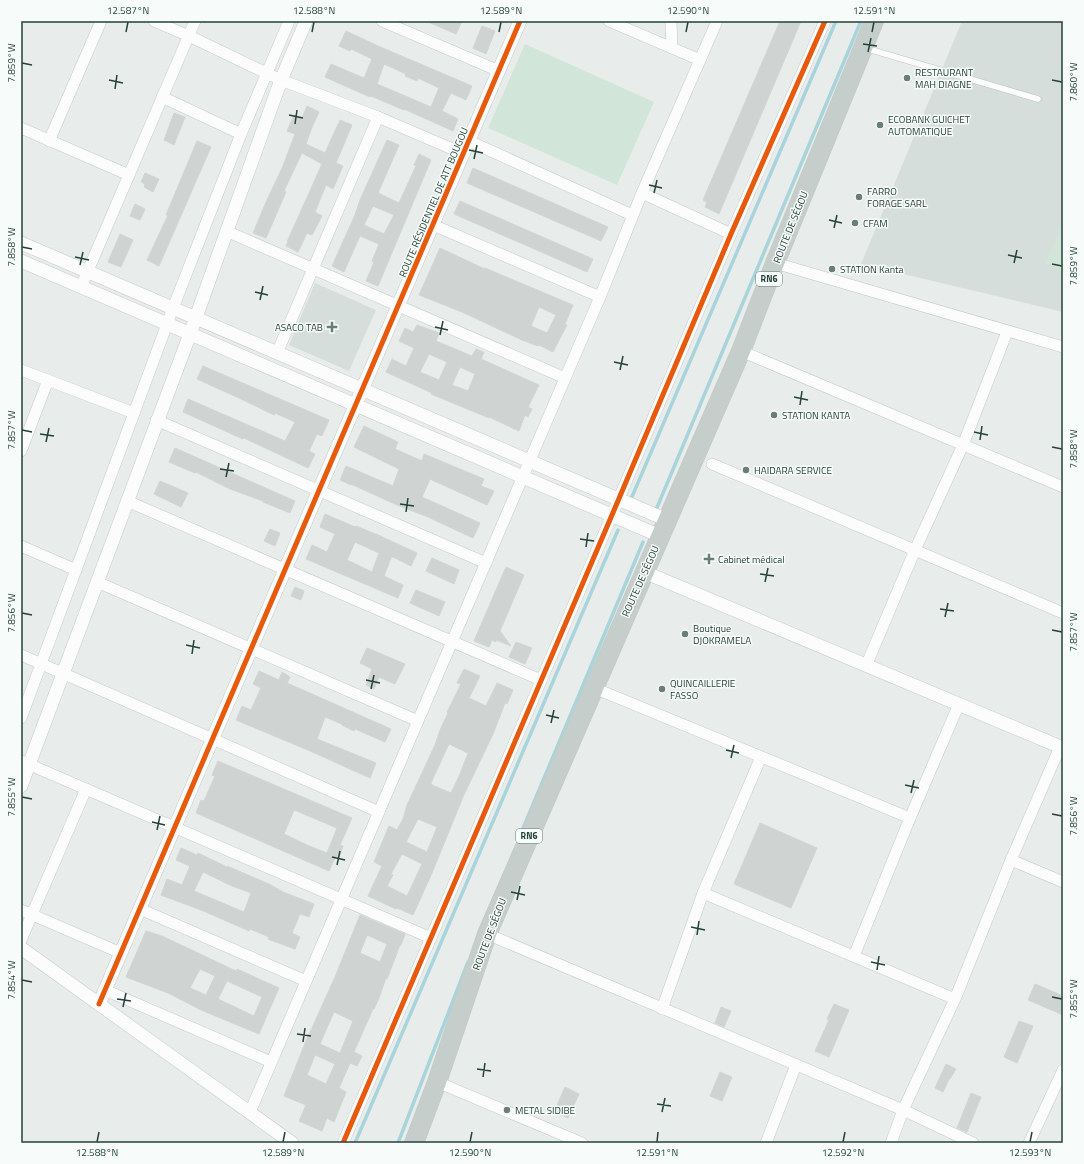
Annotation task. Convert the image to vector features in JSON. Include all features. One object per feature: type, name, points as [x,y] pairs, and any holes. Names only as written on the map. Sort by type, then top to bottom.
[{"type":"highway","name":"ROUTE DE SÉGOU","points":[[414,1143],[437,1082],[487,934],[741,351],[874,21]]},
{"type":"street","points":[[49,141],[101,21]]},
{"type":"street","points":[[154,21],[281,80],[378,117],[464,154]]},
{"type":"street","points":[[81,287],[195,21]]},
{"type":"street","points":[[21,718],[173,308],[241,134],[288,21]]},
{"type":"street","points":[[21,786],[25,763],[63,673],[128,501],[156,420],[190,334],[281,80],[306,21]]},
{"type":"street","points":[[382,21],[499,71]]},
{"type":"street","name":"ROUTE RÉSIDENTIEL DE ATT BOUGOU","points":[[99,1004],[520,21]]},
{"type":"street","points":[[609,21],[625,24],[672,48],[700,60]]},
{"type":"street","points":[[670,21],[672,48]]},
{"type":"street","points":[[250,1112],[600,297],[632,215],[717,21]]},
{"type":"street","points":[[343,1143],[619,500],[731,234],[825,21]]},
{"type":"street","points":[[162,97],[241,134]]},
{"type":"street","points":[[277,353],[378,117]]},
{"type":"street","points":[[21,128],[129,175]]},
{"type":"street","points":[[469,141],[632,215]]},
{"type":"street","points":[[642,193],[731,234]]},
{"type":"street","points":[[433,225],[600,297]]},
{"type":"street","points":[[226,231],[565,378]]},
{"type":"street","points":[[21,243],[619,500],[663,528]]},
{"type":"street","points":[[21,261],[612,515],[663,528]]},
{"type":"street","points":[[775,264],[1063,347]]},
{"type":"street","points":[[866,666],[915,550],[963,445],[1008,332]]},
{"type":"street","points":[[741,351],[1063,487]]},
{"type":"street","points":[[21,370],[134,413]]},
{"type":"street","points":[[21,451],[48,380]]},
{"type":"street","points":[[156,420],[486,563]]},
{"type":"street","points":[[712,464],[1063,613]]},
{"type":"street","points":[[128,501],[541,680]]},
{"type":"street","points":[[21,546],[76,570]]},
{"type":"street","points":[[644,572],[1061,748],[1011,860],[955,999],[903,1110],[891,1143]]},
{"type":"street","points":[[97,582],[418,721]]},
{"type":"street","points":[[21,655],[379,812]]},
{"type":"street","points":[[594,688],[910,818]]},
{"type":"street","points":[[854,956],[910,818],[959,704]]},
{"type":"street","points":[[662,1009],[703,893],[761,757]]},
{"type":"street","points":[[25,763],[431,938]]},
{"type":"street","points":[[21,940],[86,789]]},
{"type":"street","points":[[1011,860],[1063,882]]},
{"type":"street","points":[[703,893],[955,999]]},
{"type":"street","points":[[140,909],[306,981]]},
{"type":"street","points":[[21,910],[121,953]]},
{"type":"street","points":[[487,934],[903,1110],[973,1143]]},
{"type":"street","points":[[21,948],[292,1143]]},
{"type":"street","points":[[105,990],[271,1062]]},
{"type":"street","points":[[766,1143],[796,1064]]},
{"type":"street","points":[[1029,1143],[1063,1070]]},
{"type":"street","points":[[437,1082],[582,1143]]},
{"type":"lane","points":[[863,47],[1038,99]]},
{"type":"shaded area","points":[[962,21],[1063,21],[1063,312],[861,264]]},
{"type":"shaded area","name":"ASACO TAB","points":[[315,283],[376,310],[349,371],[289,345]]},
{"type":"green space","points":[[525,44],[654,102],[617,185],[488,128]]},
{"type":"green space","points":[[1063,225],[1063,270],[1045,263]]},
{"type":"building","points":[[426,21],[462,21],[456,34]]},
{"type":"building","points":[[780,21],[801,21],[719,214],[705,207],[707,202],[703,200]]},
{"type":"building","points":[[482,26],[495,31],[486,54],[473,48]]},
{"type":"building","points":[[346,31],[472,86],[466,100],[451,93],[442,111],[458,119],[453,131],[404,109],[371,96],[370,97],[325,77],[331,64],[364,78],[372,59],[351,49],[350,51],[339,46]],"holes":[[[384,64],[406,74],[405,76],[417,81],[418,78],[439,88],[431,107],[377,84]]]},
{"type":"building","points":[[307,106],[319,112],[306,144],[325,153],[340,120],[352,125],[336,163],[343,166],[333,189],[326,185],[315,212],[322,216],[312,235],[307,233],[298,252],[286,246],[287,242],[322,164],[302,153],[284,191],[286,192],[266,238],[253,233],[283,166],[295,134],[287,131],[294,115],[302,118]]},
{"type":"building","points":[[174,113],[185,117],[174,145],[164,140]]},
{"type":"building","points":[[387,140],[399,145],[378,193],[399,203],[416,166],[414,165],[419,154],[431,160],[378,286],[366,281],[374,262],[372,261],[379,244],[360,236],[344,272],[332,266],[355,215],[360,200]],"holes":[[[373,206],[394,215],[384,234],[364,225]]]},
{"type":"building","points":[[197,141],[211,147],[159,266],[147,260],[168,215],[166,215]]},
{"type":"building","points":[[473,168],[608,227],[601,241],[467,183]]},
{"type":"building","points":[[145,173],[159,179],[153,192],[144,187],[145,184],[141,182]]},
{"type":"building","points":[[460,201],[593,259],[587,272],[454,214]]},
{"type":"building","points":[[135,204],[145,209],[140,220],[130,216]]},
{"type":"building","points":[[120,234],[133,240],[121,267],[108,262]]},
{"type":"building","points":[[440,248],[485,269],[573,305],[565,324],[567,325],[553,352],[419,295]],"holes":[[[539,307],[556,315],[547,333],[531,326]]]},
{"type":"building","points":[[417,325],[439,333],[436,341],[472,356],[476,349],[484,352],[481,359],[539,385],[528,407],[532,409],[528,417],[525,415],[519,431],[489,417],[431,394],[432,393],[386,372],[392,359],[406,366],[414,348],[399,341],[405,328],[413,332]],"holes":[[[429,354],[447,362],[439,380],[420,372]],[[460,367],[475,374],[468,391],[452,385]]]},
{"type":"building","points":[[203,366],[329,420],[322,436],[317,434],[309,451],[315,454],[308,468],[244,438],[243,439],[183,412],[188,399],[285,441],[295,422],[275,413],[274,415],[197,379]]},
{"type":"building","points":[[364,426],[398,442],[395,449],[422,461],[424,454],[484,479],[481,486],[494,491],[487,505],[430,479],[422,497],[480,523],[473,538],[428,517],[340,480],[346,466],[393,486],[399,469],[354,447]]},
{"type":"building","points":[[175,448],[295,501],[290,513],[230,489],[196,472],[195,473],[169,462]]},
{"type":"building","points":[[160,481],[188,493],[181,507],[154,494]]},
{"type":"building","points":[[325,514],[378,535],[417,553],[411,566],[393,557],[391,558],[384,576],[403,585],[398,598],[306,559],[312,545],[327,552],[335,534],[320,527]],"holes":[[[355,542],[379,553],[372,572],[347,560]]]},
{"type":"building","points":[[270,529],[280,533],[275,546],[264,541]]},
{"type":"building","points":[[432,558],[459,570],[454,584],[426,571]]},
{"type":"building","points":[[506,567],[524,575],[500,631],[511,646],[496,640],[496,642],[492,640],[489,647],[474,641]]},
{"type":"building","points":[[295,587],[304,591],[301,600],[291,596]]},
{"type":"building","points":[[416,590],[445,602],[439,616],[410,603]]},
{"type":"building","points":[[516,642],[532,648],[525,664],[509,657]]},
{"type":"building","points":[[367,648],[405,664],[395,684],[379,677],[374,689],[366,685],[372,669],[360,663]]},
{"type":"building","points":[[464,669],[480,676],[469,698],[486,706],[497,683],[513,690],[507,704],[505,703],[493,734],[463,797],[413,915],[368,896],[382,866],[374,862],[389,826],[397,830],[403,819],[407,805],[435,745],[448,713],[447,712],[461,684],[457,683]],"holes":[[[449,744],[468,753],[451,793],[432,785],[431,783]],[[418,819],[437,827],[427,852],[406,842]],[[402,854],[422,864],[407,896],[387,886],[393,875],[391,874]]]},
{"type":"building","points":[[259,671],[279,680],[282,672],[290,677],[287,683],[391,729],[385,742],[355,729],[354,731],[325,717],[317,739],[376,763],[370,778],[236,720],[242,706],[251,710],[261,688],[253,684]]},
{"type":"building","points":[[218,761],[352,818],[340,845],[343,846],[339,857],[336,856],[329,871],[196,813],[201,800],[204,801],[215,776],[212,775]],"holes":[[[294,810],[337,828],[327,853],[284,834]]]},
{"type":"building","points":[[760,823],[817,848],[791,908],[734,884]]},
{"type":"building","points":[[181,848],[197,855],[198,853],[227,867],[269,884],[283,892],[314,904],[309,917],[300,914],[292,933],[300,937],[295,949],[268,939],[269,937],[250,929],[249,931],[206,912],[161,895],[167,879],[182,885],[190,866],[176,860]],"holes":[[[203,872],[232,886],[251,893],[244,912],[194,891]]]},
{"type":"building","points":[[360,915],[405,934],[379,998],[354,1052],[362,1056],[357,1066],[350,1063],[339,1088],[346,1092],[334,1122],[327,1118],[322,1131],[299,1121],[306,1105],[284,1096],[306,1041],[335,977]],"holes":[[[367,935],[387,944],[380,962],[360,953]],[[334,1012],[353,1021],[340,1053],[320,1044]],[[315,1055],[335,1064],[326,1084],[307,1075]]]},
{"type":"building","points":[[146,931],[162,936],[236,971],[237,969],[279,988],[259,1034],[201,1010],[168,993],[126,977]],"holes":[[[200,969],[215,976],[206,995],[190,988]],[[227,981],[262,997],[254,1016],[218,999]]]},
{"type":"building","points":[[1035,984],[1063,996],[1063,1015],[1028,1000]]},
{"type":"building","points":[[834,1004],[849,1010],[829,1057],[815,1051],[829,1020],[827,1019]]},
{"type":"building","points":[[721,1007],[731,1011],[724,1027],[715,1023]]},
{"type":"building","points":[[1019,1021],[1033,1026],[1017,1063],[1004,1057]]},
{"type":"building","points":[[946,1064],[956,1069],[943,1092],[935,1088]]},
{"type":"building","points":[[720,1072],[732,1077],[722,1101],[710,1096]]},
{"type":"building","points":[[565,1087],[579,1094],[568,1118],[554,1112]]},
{"type":"building","points":[[971,1093],[981,1097],[967,1132],[957,1128]]},
{"type":"waterway","points":[[631,499],[836,21]]},
{"type":"waterway","points":[[656,510],[861,21]]},
{"type":"waterway","points":[[355,1143],[618,530]]},
{"type":"waterway","points":[[519,838],[643,542]]},
{"type":"waterway","points":[[398,1143],[468,962]]},
{"type":"cycle path","points":[[99,1004],[520,21]]},
{"type":"cycle path","points":[[343,1143],[731,234],[825,21]]},
{"type":"place","name":"RESTAURANT MAH DIAGNE","points":[[907,78]]},
{"type":"place","name":"ECOBANK GUICHET AUTOMATIQUE","points":[[880,125]]},
{"type":"place","name":"FARRO FORAGE SARL","points":[[859,197]]},
{"type":"place","name":"CFAM","points":[[855,223]]},
{"type":"place","name":"STATION Kanta","points":[[832,269]]},
{"type":"place","name":"ASACO TAB","points":[[332,327]]},
{"type":"place","name":"STATION KANTA","points":[[774,415]]},
{"type":"place","name":"HAIDARA SERVICE","points":[[746,470]]},
{"type":"place","name":"Cabinet médical","points":[[709,559]]},
{"type":"place","name":"Boutique DJOKRAMELA","points":[[685,634]]},
{"type":"place","name":"QUINCAILLERIE FASSO","points":[[662,689]]},
{"type":"place","name":"METAL SIDIBE","points":[[507,1110]]}]
